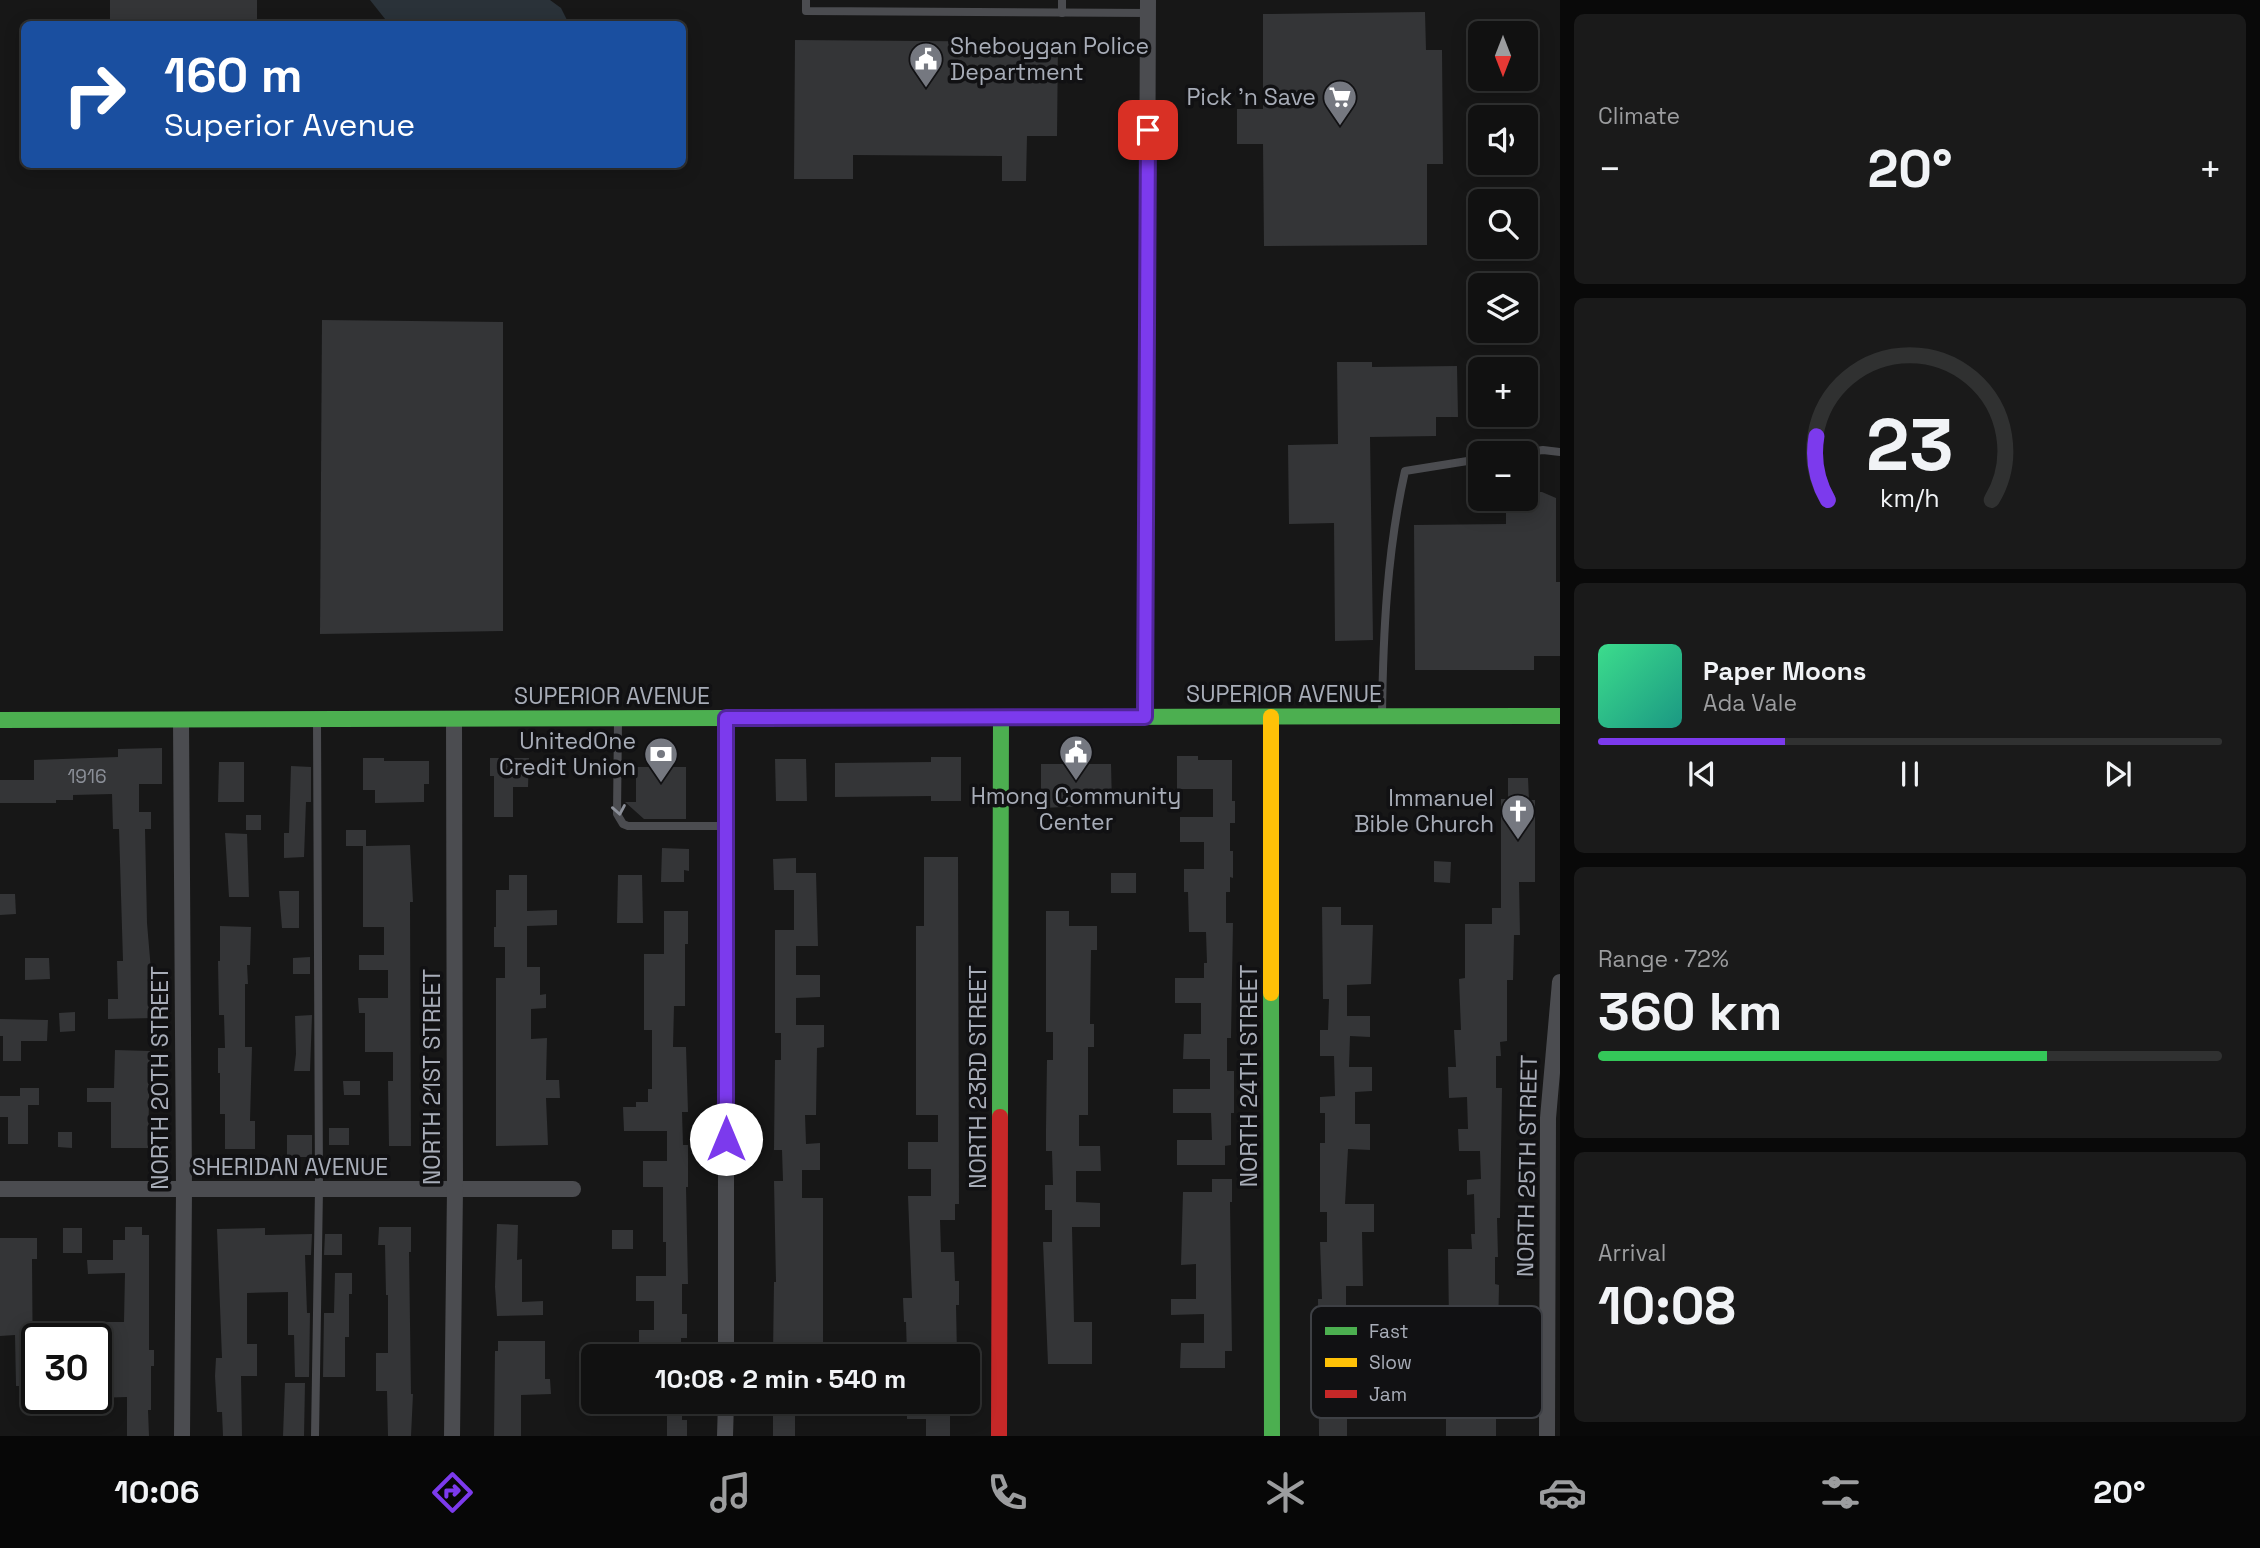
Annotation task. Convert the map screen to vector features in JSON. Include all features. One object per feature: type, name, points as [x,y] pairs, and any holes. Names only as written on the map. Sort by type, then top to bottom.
[{"type":"street","points":[[1145,717],[1148,7]]},
{"type":"street","name":"NORTH 24TH STREET","points":[[1271,716],[1272,1436]]},
{"type":"street","name":"SUPERIOR AVENUE","points":[[0,720],[1560,716]]},
{"type":"street","points":[[726,718],[726,1344]]},
{"type":"street","name":"NORTH 23RD STREET","points":[[999,1436],[1001,718]]},
{"type":"street","name":"NORTH 20TH STREET","points":[[181,719],[184,1190],[182,1436]]},
{"type":"street","name":"NORTH 21ST STREET","points":[[452,1436],[455,1189],[454,719]]},
{"type":"street","name":"NORTH 25TH STREET","points":[[1547,1436],[1548,1118],[1560,982]]},
{"type":"street","name":"SHERIDAN AVENUE","points":[[0,1189],[573,1189]]},
{"type":"street","points":[[726,1414],[726,1436]]},
{"type":"lane","points":[[806,0],[806,11],[1062,13],[1148,7]]},
{"type":"lane","points":[[1062,0],[1062,13]]},
{"type":"lane","points":[[1538,451],[1560,452]]},
{"type":"lane","points":[[1381,716],[1382,668],[1395,519],[1405,471],[1468,461]]},
{"type":"lane","points":[[618,718],[617,814],[623,824],[727,825]]},
{"type":"lane","points":[[315,1436],[319,1189],[317,719]]},
{"type":"shaded area","points":[[370,0],[550,0],[561,8],[568,21],[387,21]]},
{"type":"building","points":[[110,0],[257,0],[257,21],[110,21]]},
{"type":"building","name":"Pick 'n Save","points":[[1425,12],[1426,50],[1442,50],[1443,164],[1427,164],[1427,245],[1264,246],[1263,144],[1237,144],[1237,109],[1263,109],[1263,14]]},
{"type":"building","name":"Sheboygan Police Department","points":[[795,40],[1058,42],[1057,136],[1027,136],[1026,181],[1002,181],[1002,156],[853,155],[853,179],[794,179]]},
{"type":"building","points":[[322,320],[503,322],[503,631],[320,634]]},
{"type":"building","points":[[1337,362],[1372,362],[1372,367],[1457,366],[1458,417],[1436,417],[1436,436],[1370,437],[1373,640],[1335,641],[1334,523],[1289,524],[1288,445],[1338,444]]},
{"type":"building","points":[[1538,492],[1556,498],[1556,582],[1560,582],[1560,656],[1534,656],[1534,670],[1415,670],[1414,525],[1506,524],[1506,511],[1538,511]]},
{"type":"building","points":[[162,748],[162,784],[139,784],[139,812],[151,812],[151,829],[145,829],[147,923],[155,1018],[108,1019],[108,999],[118,999],[117,961],[123,961],[119,829],[113,829],[112,794],[73,795],[73,800],[56,800],[56,803],[0,803],[0,780],[34,780],[34,760],[118,757],[118,749]]},
{"type":"building","points":[[1177,756],[1198,756],[1198,760],[1232,760],[1235,823],[1230,823],[1230,851],[1233,851],[1233,878],[1230,877],[1230,892],[1226,892],[1226,923],[1233,923],[1231,1038],[1227,1038],[1227,1071],[1234,1071],[1234,1113],[1231,1113],[1231,1145],[1225,1146],[1225,1165],[1177,1165],[1177,1140],[1212,1140],[1211,1113],[1173,1113],[1173,1089],[1210,1089],[1210,1059],[1183,1059],[1184,1034],[1201,1034],[1201,1003],[1175,1003],[1175,978],[1204,978],[1204,963],[1207,963],[1206,932],[1189,932],[1188,892],[1184,892],[1184,869],[1204,869],[1204,842],[1180,842],[1180,817],[1213,817],[1213,789],[1177,789]]},
{"type":"building","points":[[931,757],[961,757],[961,801],[931,801],[931,796],[835,797],[835,763],[931,762]]},
{"type":"building","points":[[363,758],[429,761],[429,784],[424,784],[424,802],[375,803],[375,790],[363,790]]},
{"type":"building","points":[[490,758],[529,758],[528,787],[513,787],[513,817],[494,817],[494,776],[490,776]]},
{"type":"building","points":[[775,759],[806,759],[807,801],[776,801]]},
{"type":"building","points":[[219,762],[244,762],[244,802],[218,802]]},
{"type":"building","name":"Hmong Community Center","points":[[1041,764],[1111,764],[1112,805],[1041,808]]},
{"type":"building","points":[[291,766],[311,767],[311,802],[306,802],[304,857],[284,858],[284,833],[289,833]]},
{"type":"building","name":"UnitedOne Credit Union","points":[[636,767],[686,767],[686,819],[644,819],[625,802],[636,802]]},
{"type":"building","points":[[1508,778],[1528,778],[1529,800],[1535,800],[1535,882],[1519,882],[1520,935],[1514,935],[1513,980],[1507,980],[1507,1041],[1500,1042],[1501,1056],[1496,1056],[1496,1088],[1502,1088],[1500,1218],[1497,1218],[1498,1257],[1495,1257],[1499,1306],[1449,1306],[1448,1249],[1472,1249],[1471,1234],[1475,1234],[1474,1194],[1467,1195],[1467,1180],[1481,1179],[1480,1151],[1459,1151],[1458,1129],[1468,1129],[1467,1097],[1449,1098],[1448,1067],[1456,1067],[1454,1030],[1461,1030],[1459,979],[1465,978],[1465,924],[1492,924],[1492,908],[1501,908],[1501,799],[1508,799]]},
{"type":"building","points":[[246,815],[261,815],[261,830],[246,830]]},
{"type":"building","points":[[346,830],[366,830],[366,846],[410,845],[413,902],[410,902],[411,1146],[389,1146],[388,1081],[393,1081],[393,1052],[365,1052],[365,1013],[359,1013],[358,998],[388,998],[388,970],[359,970],[359,955],[384,955],[384,927],[363,927],[363,846],[346,846]]},
{"type":"building","points":[[225,833],[247,834],[249,897],[229,897]]},
{"type":"building","points":[[662,848],[689,849],[689,871],[684,870],[684,882],[661,882]]},
{"type":"building","points":[[924,857],[958,857],[959,1204],[955,1204],[955,1220],[940,1220],[941,1252],[954,1252],[955,1281],[959,1281],[959,1305],[956,1305],[957,1344],[907,1344],[904,1322],[903,1298],[912,1298],[908,1196],[931,1196],[931,1169],[908,1169],[908,1142],[938,1142],[938,1115],[916,1115],[916,926],[924,926]]},
{"type":"building","points":[[796,858],[796,873],[816,873],[818,946],[796,946],[796,975],[820,975],[820,997],[796,998],[796,1025],[824,1025],[824,1047],[817,1048],[816,1115],[805,1115],[806,1144],[820,1143],[820,1170],[802,1170],[802,1198],[823,1198],[823,1344],[773,1344],[776,1282],[774,1181],[783,1181],[782,1150],[774,1150],[775,1060],[781,1060],[781,1033],[775,1033],[775,930],[794,930],[794,890],[774,890],[773,859]]},
{"type":"building","points":[[1434,861],[1451,862],[1450,883],[1434,882]]},
{"type":"building","points":[[1111,873],[1136,873],[1136,893],[1111,893]]},
{"type":"building","points":[[509,875],[527,875],[527,911],[557,910],[557,925],[527,926],[527,967],[540,967],[540,995],[546,994],[546,1008],[531,1009],[531,1039],[547,1038],[546,1080],[559,1080],[560,1098],[546,1098],[548,1145],[496,1146],[496,978],[505,978],[505,947],[494,947],[494,927],[496,890],[509,890]]},
{"type":"building","points":[[618,875],[642,875],[643,923],[617,923]]},
{"type":"building","points":[[279,891],[299,891],[299,928],[282,928]]},
{"type":"building","points":[[0,894],[15,894],[16,914],[0,915]]},
{"type":"building","points":[[1322,907],[1341,907],[1341,925],[1373,925],[1371,984],[1347,985],[1347,1016],[1370,1016],[1370,1037],[1350,1036],[1349,1067],[1372,1067],[1372,1091],[1355,1092],[1355,1124],[1370,1124],[1370,1150],[1348,1149],[1345,1204],[1374,1204],[1374,1232],[1362,1232],[1363,1286],[1346,1286],[1346,1306],[1318,1306],[1318,1299],[1322,1299],[1320,1242],[1327,1242],[1327,1212],[1320,1212],[1320,1143],[1325,1143],[1325,1113],[1320,1113],[1320,1097],[1335,1096],[1334,1056],[1320,1056],[1320,1030],[1328,1030],[1329,999],[1323,999]]},
{"type":"building","points":[[664,911],[688,911],[685,1006],[674,1006],[673,1047],[686,1047],[688,1112],[682,1112],[683,1145],[688,1145],[688,1284],[682,1284],[682,1314],[687,1314],[687,1338],[681,1338],[681,1344],[639,1344],[639,1330],[654,1330],[654,1301],[636,1301],[636,1276],[666,1276],[663,1187],[643,1187],[643,1161],[667,1161],[667,1131],[624,1131],[623,1107],[636,1107],[636,1102],[648,1102],[648,1089],[652,1089],[652,1030],[644,1030],[644,954],[664,954]]},
{"type":"building","points":[[1046,911],[1069,911],[1069,926],[1097,926],[1097,950],[1091,950],[1090,1024],[1094,1024],[1094,1047],[1088,1047],[1088,1115],[1079,1115],[1079,1146],[1100,1146],[1101,1171],[1076,1171],[1076,1202],[1100,1203],[1100,1227],[1072,1227],[1074,1322],[1092,1322],[1092,1364],[1048,1364],[1043,1242],[1052,1242],[1052,1210],[1045,1210],[1045,1185],[1053,1185],[1052,1151],[1046,1151],[1046,1129],[1047,1060],[1053,1060],[1053,1032],[1046,1032]]},
{"type":"building","points":[[220,926],[251,927],[248,984],[245,984],[245,1047],[252,1047],[250,1121],[255,1121],[255,1149],[225,1149],[225,1114],[220,1114],[218,1073],[218,1048],[225,1048],[224,1015],[219,1015]]},
{"type":"building","points":[[310,957],[310,974],[293,974],[293,958]]},
{"type":"building","points":[[25,958],[49,958],[50,979],[25,980]]},
{"type":"building","points":[[75,1012],[75,1031],[60,1032],[59,1013]]},
{"type":"building","points":[[312,1015],[310,1071],[294,1071],[295,1016]]},
{"type":"building","points":[[0,1019],[48,1020],[47,1041],[21,1041],[21,1061],[3,1061]]},
{"type":"building","points":[[115,1050],[150,1051],[148,1148],[111,1148],[111,1102],[87,1102],[87,1088],[114,1088]]},
{"type":"building","points":[[343,1081],[360,1081],[360,1095],[344,1095]]},
{"type":"building","points":[[20,1088],[39,1088],[39,1105],[28,1105],[28,1144],[8,1144],[8,1117],[0,1117],[0,1096],[20,1096]]},
{"type":"building","points":[[329,1128],[349,1128],[349,1145],[329,1145]]},
{"type":"building","points":[[58,1132],[72,1132],[72,1148],[58,1147]]},
{"type":"building","points":[[287,1135],[312,1135],[312,1157],[287,1157]]},
{"type":"building","points":[[1212,1179],[1232,1179],[1232,1351],[1225,1351],[1225,1368],[1180,1368],[1181,1343],[1204,1343],[1204,1314],[1171,1315],[1171,1299],[1196,1299],[1196,1264],[1181,1265],[1183,1192],[1212,1192]]},
{"type":"building","points":[[497,1224],[518,1225],[517,1260],[522,1259],[522,1302],[543,1301],[543,1315],[497,1316]]},
{"type":"building","points":[[125,1227],[142,1227],[142,1235],[149,1235],[149,1350],[154,1350],[154,1366],[151,1366],[149,1436],[127,1436],[127,1397],[112,1397],[112,1323],[87,1323],[124,1322],[125,1273],[88,1274],[87,1260],[113,1260],[113,1240],[125,1240]]},
{"type":"building","points":[[379,1227],[411,1227],[411,1436],[388,1436],[387,1391],[376,1391],[376,1353],[388,1353],[385,1245],[378,1245]]},
{"type":"building","points":[[63,1228],[82,1228],[82,1253],[63,1253]]},
{"type":"building","points":[[265,1228],[265,1235],[312,1234],[311,1255],[305,1255],[307,1313],[310,1313],[309,1377],[295,1377],[294,1335],[288,1335],[288,1292],[247,1293],[247,1344],[257,1344],[257,1376],[241,1376],[242,1436],[223,1436],[222,1412],[217,1412],[215,1376],[216,1358],[222,1358],[217,1229]]},
{"type":"building","points":[[612,1230],[633,1230],[633,1249],[612,1249]]},
{"type":"building","points":[[325,1234],[342,1234],[342,1255],[324,1255]]},
{"type":"building","points":[[0,1238],[37,1238],[37,1259],[32,1259],[33,1323],[21,1323],[21,1386],[16,1386],[15,1335],[0,1336]]},
{"type":"building","points":[[335,1273],[352,1273],[349,1337],[345,1337],[345,1377],[323,1377],[324,1313],[334,1313]]},
{"type":"building","points":[[498,1341],[545,1341],[545,1379],[550,1379],[551,1394],[521,1395],[521,1436],[494,1436],[495,1351],[498,1351]]},
{"type":"building","points":[[285,1383],[305,1383],[304,1436],[283,1436]]},
{"type":"building","points":[[667,1414],[682,1414],[682,1420],[687,1420],[687,1436],[667,1436]]},
{"type":"building","points":[[773,1414],[795,1414],[795,1436],[773,1436]]},
{"type":"building","points":[[907,1414],[950,1414],[950,1436],[926,1436],[926,1419],[907,1419]]},
{"type":"building","points":[[1319,1418],[1347,1418],[1347,1436],[1319,1436]]},
{"type":"building","points":[[1446,1418],[1496,1418],[1496,1436],[1446,1436]]},
{"type":"traffic: fast","points":[[1093,717],[1560,716]]},
{"type":"traffic: fast","points":[[0,720],[730,718]]},
{"type":"traffic: fast","points":[[1000,1117],[1001,718]]},
{"type":"traffic: fast","points":[[1271,993],[1272,1436]]},
{"type":"traffic: slow","points":[[730,718],[1093,717]]},
{"type":"traffic: slow","points":[[1271,717],[1271,993]]},
{"type":"traffic: jam","points":[[999,1436],[1000,1117]]},
{"type":"place","name":"Sheboygan Police Department","points":[[926,89]]},
{"type":"place","name":"Pick 'n Save","points":[[1340,127]]},
{"type":"place","name":"Hmong Community Center","points":[[1076,782]]},
{"type":"place","name":"UnitedOne Credit Union","points":[[661,784]]},
{"type":"place","name":"Immanuel Bible Church","points":[[1518,841]]},
{"type":"route","points":[[726,1139],[726,718],[1145,717],[1148,130]]}]
